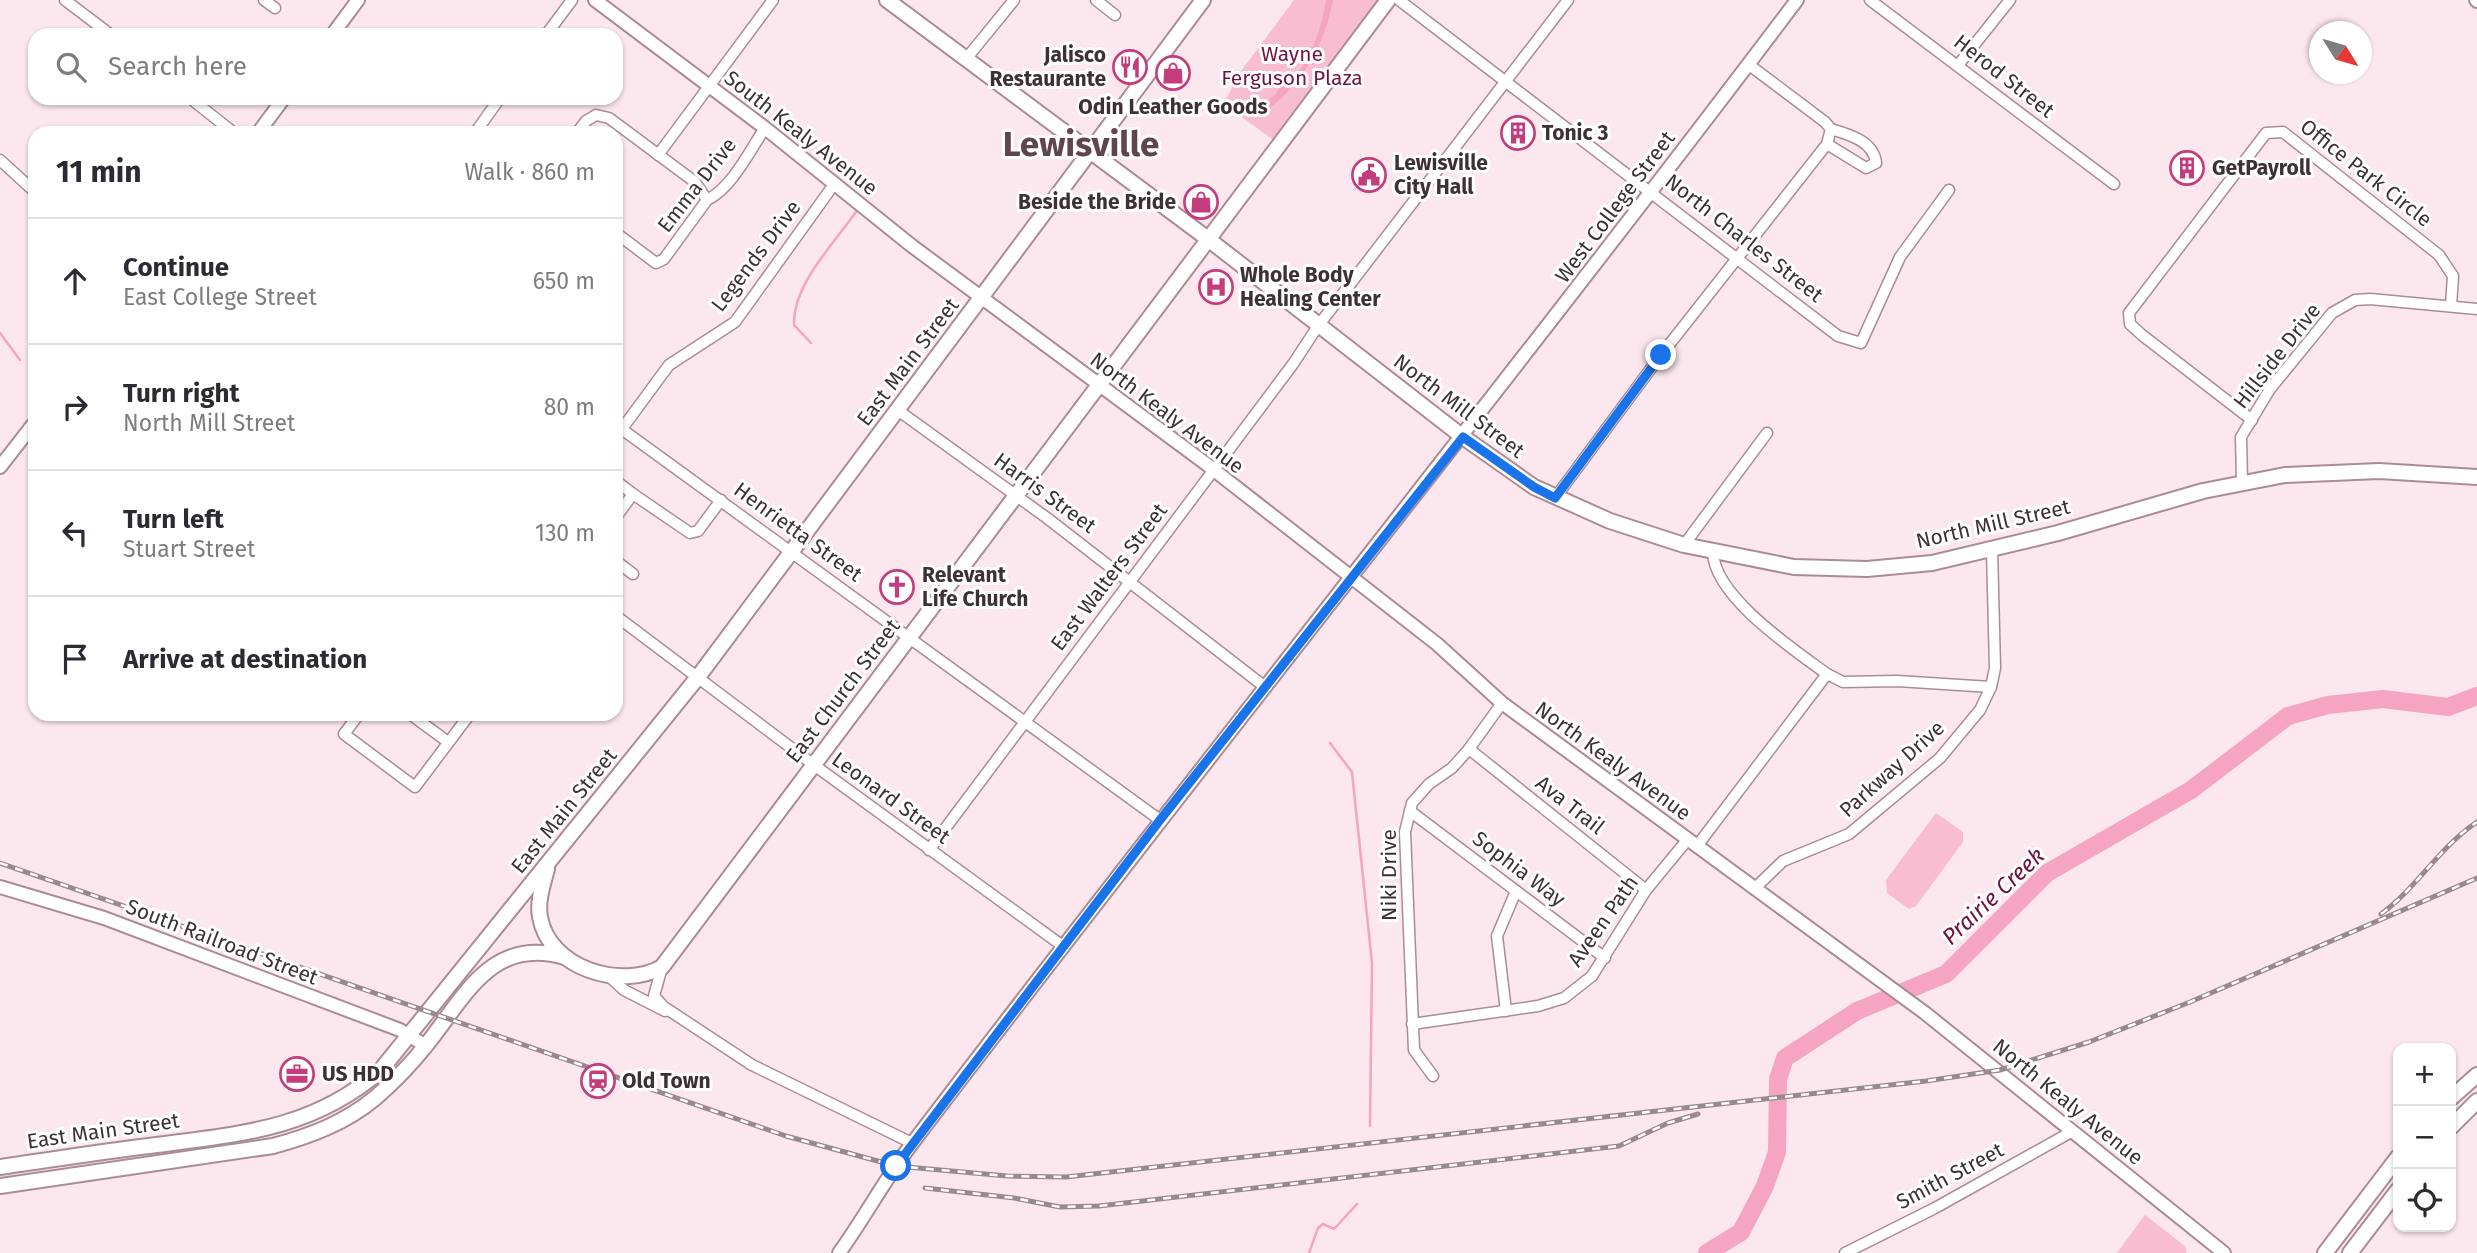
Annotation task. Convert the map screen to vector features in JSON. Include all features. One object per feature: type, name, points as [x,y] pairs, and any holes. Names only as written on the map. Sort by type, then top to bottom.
[{"type":"main road","name":"North Mill Street","points":[[887,0],[1090,154],[1208,239],[1463,437],[1534,487],[1610,522],[1684,545],[1713,553],[1829,570],[1932,563],[1992,550],[2242,482],[2334,472],[2477,477]]},
{"type":"main road","name":"East Main Street","points":[[0,1167],[268,1129],[329,1107],[353,1094],[380,1071],[411,1037],[698,677],[1203,0]]},
{"type":"main road","name":"East Church Street","points":[[662,967],[1388,0]]},
{"type":"main road","points":[[548,864],[541,896],[540,918],[550,940],[566,958]]},
{"type":"main road","name":"East Main Street","points":[[0,1186],[273,1146],[318,1132],[375,1098],[426,1046],[480,974],[500,960],[519,953],[542,950],[611,978]]},
{"type":"main road","points":[[611,978],[650,974],[662,967]]},
{"type":"main road","points":[[2456,1094],[2477,1075]]},
{"type":"main road","points":[[2456,1122],[2477,1101]]},
{"type":"main road","points":[[170,1143],[173,1161]]},
{"type":"main road","points":[[2325,1253],[2393,1164]]},
{"type":"main road","points":[[2350,1253],[2393,1197]]},
{"type":"street","points":[[65,0],[102,28]]},
{"type":"street","points":[[264,0],[275,8]]},
{"type":"street","points":[[337,28],[358,0]]},
{"type":"street","points":[[551,28],[572,0]]},
{"type":"street","name":"South Kealy Avenue","points":[[594,0],[765,128],[982,299]]},
{"type":"street","points":[[658,155],[772,0]]},
{"type":"street","points":[[966,60],[1014,0]]},
{"type":"street","points":[[1096,0],[1115,15]]},
{"type":"street","name":"North Charles Street","points":[[1399,0],[1505,83],[1651,190],[1838,336],[1861,343],[1900,257],[1949,190]]},
{"type":"street","name":"East Walters Street","points":[[929,850],[1213,471],[1318,326],[1568,0]]},
{"type":"street","name":"West College Street","points":[[839,1253],[912,1143],[1160,820],[1463,437],[1797,0]]},
{"type":"street","name":"Herod Street","points":[[1870,0],[1959,64],[2114,184]]},
{"type":"street","points":[[1959,64],[2010,0]]},
{"type":"street","points":[[1748,64],[1831,129],[1857,137],[1875,156],[1876,163],[1866,168],[1827,144]]},
{"type":"street","points":[[199,105],[225,126]]},
{"type":"street","points":[[263,126],[279,105]]},
{"type":"street","points":[[480,126],[495,105]]},
{"type":"street","points":[[582,126],[596,116],[609,118],[620,126]]},
{"type":"street","name":"Emma Drive","points":[[623,238],[656,263],[664,259],[707,200],[729,179],[765,128]]},
{"type":"street","points":[[623,129],[695,182],[707,200]]},
{"type":"street","points":[[1555,498],[1653,366],[1827,144],[1831,129]]},
{"type":"street","name":"Office Park Circle","points":[[2252,420],[2142,335],[2130,324],[2129,313],[2266,133],[2283,133],[2439,255],[2453,276],[2452,306]]},
{"type":"street","points":[[0,160],[28,186]]},
{"type":"street","name":"Legends Drive","points":[[623,424],[669,365],[735,322],[835,183]]},
{"type":"street","name":"North Kealy Avenue","points":[[982,299],[1213,471],[1437,644],[1502,703],[1925,1013],[2224,1253]]},
{"type":"street","name":"Hillside Drive","points":[[2242,482],[2239,447],[2241,437],[2270,389],[2332,313],[2355,300],[2477,309]]},
{"type":"street","name":"Harris Street","points":[[899,411],[1130,580],[1265,687]]},
{"type":"street","points":[[0,467],[28,431]]},
{"type":"street","name":"Henrietta Street","points":[[623,433],[792,550],[1160,820]]},
{"type":"street","points":[[1684,545],[1767,433]]},
{"type":"street","points":[[623,487],[690,533],[698,531],[721,500]]},
{"type":"street","points":[[623,508],[633,495]]},
{"type":"street","name":"Parkway Drive","points":[[1755,888],[1783,861],[1849,834],[1940,758],[1980,710],[1991,687],[1995,668],[1992,550]]},
{"type":"street","points":[[1713,553],[1714,565],[1730,591],[1827,674],[1843,682],[1897,681],[1991,687]]},
{"type":"street","points":[[623,566],[633,574]]},
{"type":"street","name":"Leonard Street","points":[[623,621],[929,850],[1064,947]]},
{"type":"street","name":"Aveen Path","points":[[1412,1024],[1506,1011],[1564,998],[1592,976],[1646,890],[1693,843],[1827,674]]},
{"type":"street","name":"Niki Drive","points":[[1433,1076],[1413,1050],[1405,832],[1412,803],[1429,784],[1452,768],[1502,703]]},
{"type":"street","points":[[354,721],[344,734],[415,786],[464,721]]},
{"type":"street","points":[[420,721],[448,742]]},
{"type":"street","name":"Ava Trail","points":[[1469,749],[1646,890]]},
{"type":"street","name":"Sophia Way","points":[[1409,811],[1605,958]]},
{"type":"street","name":"South Railroad Street","points":[[0,887],[104,918],[325,1001],[411,1037],[426,1046]]},
{"type":"street","points":[[1506,1011],[1497,936],[1516,891]]},
{"type":"street","points":[[662,967],[654,996],[675,1014],[752,1065],[912,1143]]},
{"type":"street","points":[[611,978],[624,990],[675,1014]]},
{"type":"street","name":"Smith Street","points":[[1845,1253],[1935,1208],[2073,1131]]},
{"type":"green space","name":"Wayne Ferguson Plaza","points":[[1294,0],[1388,0],[1279,144],[1224,104],[1238,75]]},
{"type":"green space","points":[[1936,813],[1963,832],[1963,842],[1916,906],[1909,909],[1887,893],[1886,880]]},
{"type":"green space","points":[[2145,1215],[2185,1246],[2187,1253],[2117,1253]]},
{"type":"shaded area","points":[[1326,0],[1333,0],[1329,17],[1309,64],[1288,92],[1275,104],[1261,114],[1255,111],[1276,94],[1282,83],[1291,82],[1310,54]]},
{"type":"waterway","points":[[811,343],[794,325],[800,294],[817,264],[858,209]]},
{"type":"waterway","points":[[0,333],[20,360]]},
{"type":"waterway","name":"Prairie Creek","points":[[1707,1253],[1741,1232],[1765,1186],[1777,1152],[1778,1079],[1785,1058],[1857,1011],[1946,974],[2047,873],[2191,790],[2288,716],[2328,705],[2383,699],[2448,707],[2477,696]]},
{"type":"waterway","points":[[1330,743],[1352,772],[1372,963],[1370,1126]]},
{"type":"waterway","points":[[1309,1253],[1318,1228],[1323,1224],[1334,1229],[1357,1204]]},
{"type":"railway","points":[[2381,914],[2406,892],[2451,843],[2477,822]]},
{"type":"railway","points":[[0,863],[786,1136],[896,1166],[1007,1176],[1066,1177],[1926,1081],[2000,1070],[2089,1042],[2190,1002],[2477,878]]},
{"type":"railway","points":[[925,1188],[1014,1198],[1060,1207],[1099,1206],[1619,1146],[1668,1123],[1698,1114]]},
{"type":"place","name":"Jalisco Restaurante","points":[[1130,67]]},
{"type":"place","name":"Odin Leather Goods","points":[[1173,73]]},
{"type":"place","name":"Tonic 3","points":[[1518,133]]},
{"type":"place","name":"GetPayroll","points":[[2187,168]]},
{"type":"place","name":"Lewisville City Hall","points":[[1369,175]]},
{"type":"place","name":"Beside the Bride","points":[[1201,202]]},
{"type":"place","name":"Whole Body Healing Center","points":[[1216,287]]},
{"type":"place","name":"Relevant Life Church","points":[[897,587]]},
{"type":"place","name":"US HDD","points":[[297,1074]]},
{"type":"place","name":"Old Town","points":[[598,1081]]},
{"type":"district","name":"Lewisville","points":[[1081,144]]},
{"type":"route","points":[[896,1166],[1160,820],[1463,437],[1534,487],[1555,498],[1661,355]]}]
